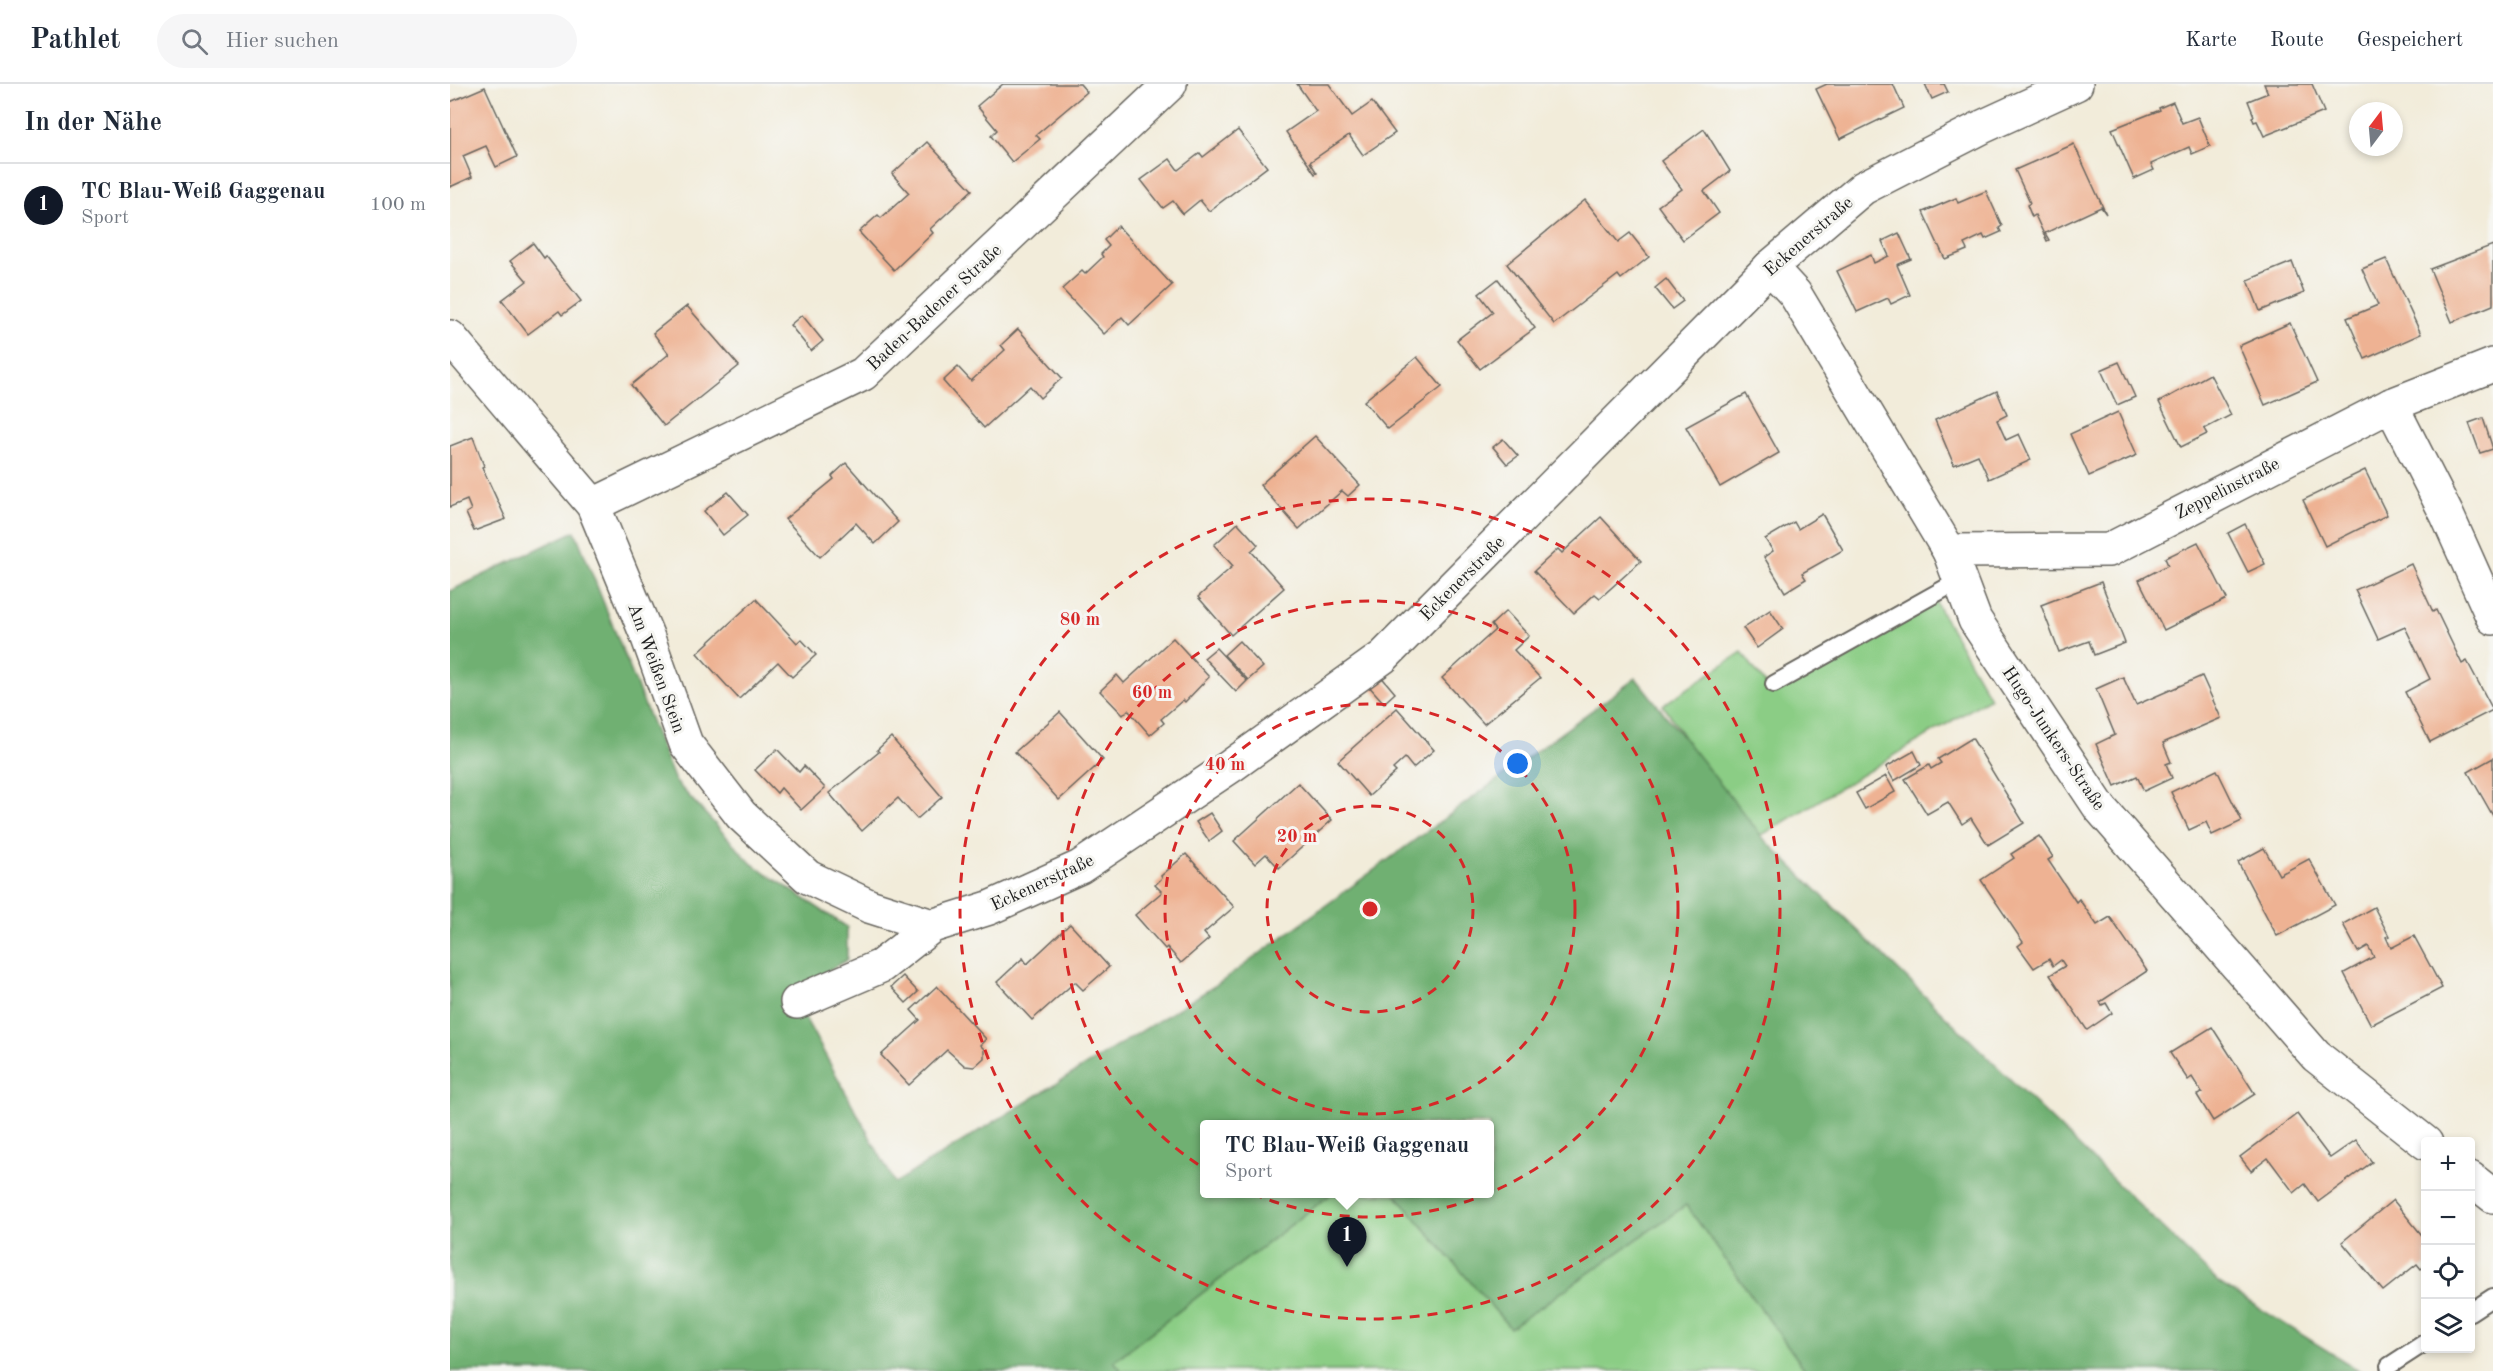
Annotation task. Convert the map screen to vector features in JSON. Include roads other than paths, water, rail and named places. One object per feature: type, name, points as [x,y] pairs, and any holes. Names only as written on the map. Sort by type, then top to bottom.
[{"type":"street","name":"Baden-Badener Straße","points":[[593,505],[863,374],[1170,84]]},
{"type":"street","name":"Eckenerstraße","points":[[797,1002],[881,966],[932,926],[989,908],[1080,867],[1231,766],[1383,657],[1770,267],[1863,188],[1982,127],[2076,84]]},
{"type":"street","name":"Hugo-Junkers-Straße","points":[[1770,267],[1795,294],[1955,565],[1976,620],[2100,808],[2316,1056],[2421,1139]]},
{"type":"street","name":"Am Weißen Stein","points":[[450,337],[593,505],[648,638],[686,744],[741,815],[808,877],[869,906],[932,926]]},
{"type":"street","name":"Zeppelinstraße","points":[[1955,565],[2109,550],[2391,405],[2493,365]]},
{"type":"street","points":[[2391,405],[2446,515],[2493,618]]},
{"type":"street","points":[[2475,1182],[2493,1196]]},
{"type":"lane","points":[[1774,684],[1955,565]]},
{"type":"lane","points":[[2475,1309],[2493,1296]]},
{"type":"lane","points":[[2390,1366],[2421,1345]]},
{"type":"place","name":"TC Blau-Weiß Gaggenau","points":[[1347,1267]]}]
